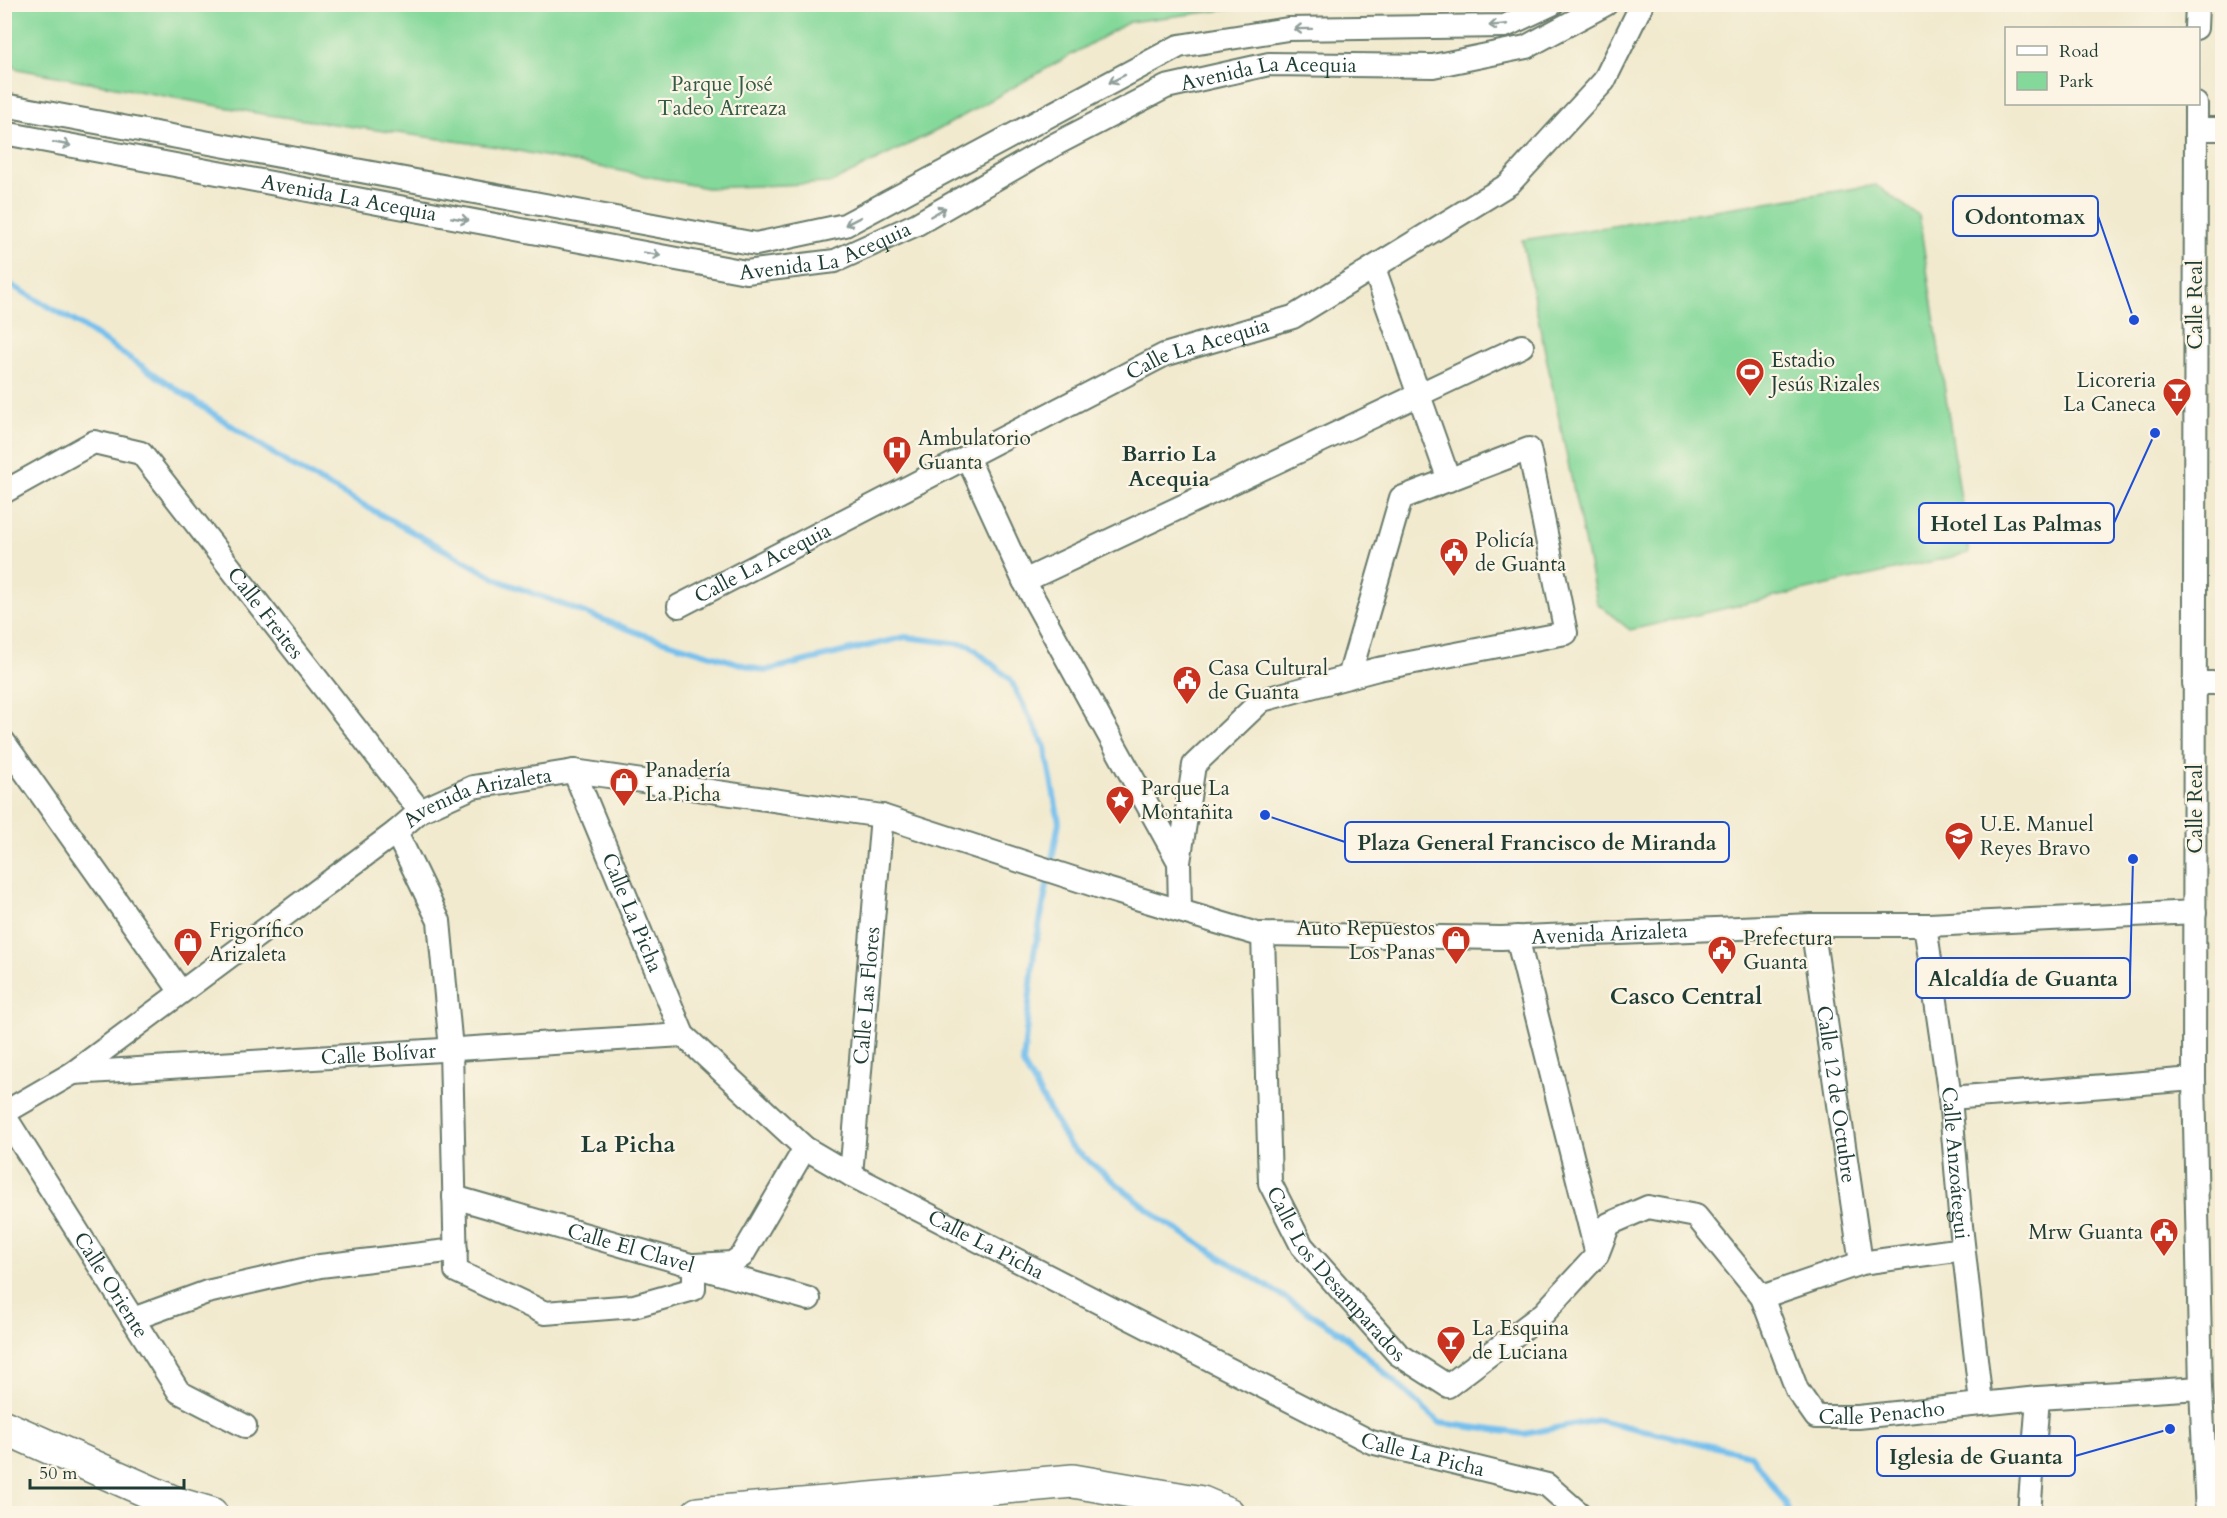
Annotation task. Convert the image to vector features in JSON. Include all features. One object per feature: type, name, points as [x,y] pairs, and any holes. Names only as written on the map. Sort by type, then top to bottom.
[{"type":"highway","points":[[4,1427],[177,1504],[211,1514]]},
{"type":"highway","points":[[698,1514],[1074,1482],[1202,1503],[1228,1514]]},
{"type":"street","name":"Avenida La Acequia","points":[[4,105],[756,244],[845,225],[1179,46],[1287,29],[1504,26],[1552,4]]},
{"type":"street","name":"Avenida La Acequia","points":[[4,133],[746,272],[835,261],[917,224],[1056,144],[1166,87],[1269,64],[1433,66],[1526,48],[1606,4]]},
{"type":"street","name":"Calle La Acequia","points":[[679,606],[1164,355],[1293,318],[1509,184],[1604,81],[1642,4]]},
{"type":"street","points":[[2196,4],[2196,27]]},
{"type":"street","name":"Calle Real","points":[[2196,105],[2194,1079],[2201,1388],[2207,1514]]},
{"type":"street","points":[[2196,129],[2223,129]]},
{"type":"street","points":[[1374,268],[1449,480]]},
{"type":"street","points":[[1024,581],[1522,346]]},
{"type":"street","name":"Calle Freites","points":[[4,492],[94,442],[141,453],[420,811]]},
{"type":"street","points":[[1180,910],[1179,862],[1194,765],[1262,700],[1349,677],[1566,633],[1529,449],[1401,498],[1349,677]]},
{"type":"street","points":[[967,457],[1024,581],[1179,862]]},
{"type":"street","points":[[2194,682],[2223,683]]},
{"type":"street","points":[[4,742],[181,992]]},
{"type":"street","name":"Avenida Arizaleta","points":[[4,1114],[73,1073],[396,832],[420,811],[473,787],[574,771],[882,816],[1103,888],[1263,934],[1517,937],[1812,925],[1926,925],[2195,912]]},
{"type":"street","name":"Calle La Picha","points":[[574,771],[683,1035],[805,1148],[851,1175],[1371,1442],[1547,1485],[1580,1514]]},
{"type":"street","name":"Calle Las Flores","points":[[851,1175],[882,816]]},
{"type":"street","points":[[396,832],[438,921],[451,1049],[456,1271],[545,1313],[634,1306],[694,1289],[694,1265],[732,1263],[742,1256],[805,1148]]},
{"type":"street","name":"Calle 12 de Octubre","points":[[1812,925],[1861,1263]]},
{"type":"street","name":"Calle Anzoátegui","points":[[1926,925],[1950,1098],[1963,1249],[1981,1403]]},
{"type":"street","name":"Calle Los Desamparados","points":[[1263,934],[1270,1183],[1302,1246],[1398,1354],[1448,1386],[1544,1313],[1597,1255]]},
{"type":"street","points":[[1517,937],[1597,1255]]},
{"type":"street","name":"Calle Bolívar","points":[[73,1073],[683,1035]]},
{"type":"street","points":[[1950,1098],[2194,1079]]},
{"type":"street","name":"Calle Oriente","points":[[4,1114],[179,1392],[245,1426]]},
{"type":"street","name":"Calle El Clavel","points":[[454,1197],[809,1299]]},
{"type":"street","name":"Calle Penacho","points":[[1597,1255],[1609,1224],[1648,1207],[1696,1215],[1762,1297],[1797,1390],[1816,1417],[1858,1417],[2038,1398],[2201,1388]]},
{"type":"street","points":[[1762,1297],[1861,1263],[1963,1249]]},
{"type":"street","points":[[133,1319],[207,1292],[320,1266],[456,1250]]},
{"type":"street","points":[[2029,1514],[2038,1398]]},
{"type":"green space","name":"Parque José Tadeo Arreaza","points":[[4,5],[1261,5],[1129,22],[938,130],[830,183],[707,188],[498,147],[262,114],[18,69],[5,62]]},
{"type":"green space","name":"Estadio Jesús Rizales","points":[[1876,185],[1919,216],[1969,553],[1630,630],[1597,603],[1522,240]]},
{"type":"waterway","points":[[4,281],[74,321],[289,464],[503,582],[641,634],[764,671],[905,637],[969,645],[1010,679],[1045,747],[1059,822],[1051,865]]},
{"type":"waterway","points":[[1049,875],[1034,953],[1023,1064],[1069,1145],[1160,1219],[1341,1333],[1440,1423],[1524,1434],[1598,1420],[1751,1455],[1786,1504],[1789,1514]]},
{"type":"place","name":"Odontomax","points":[[2134,320]]},
{"type":"place","name":"Estadio Jesús Rizales","points":[[1750,398]]},
{"type":"place","name":"Licoreria La Caneca","points":[[2177,418]]},
{"type":"place","name":"Hotel Las Palmas","points":[[2155,433]]},
{"type":"place","name":"Ambulatorio Guanta","points":[[897,476]]},
{"type":"place","name":"Policía de Guanta","points":[[1454,578]]},
{"type":"place","name":"Casa Cultural de Guanta","points":[[1187,706]]},
{"type":"place","name":"Panadería La Picha","points":[[624,808]]},
{"type":"place","name":"Plaza General Francisco de Miranda","points":[[1265,815]]},
{"type":"place","name":"Parque La Montañita","points":[[1120,826]]},
{"type":"place","name":"Alcaldía de Guanta","points":[[2133,859]]},
{"type":"place","name":"U.E. Manuel Reyes Bravo","points":[[1959,862]]},
{"type":"place","name":"Auto Repuestos Los Panas","points":[[1456,966]]},
{"type":"place","name":"Frigorífico Arizaleta","points":[[188,968]]},
{"type":"place","name":"Prefectura Guanta","points":[[1722,976]]},
{"type":"place","name":"Mrw Guanta","points":[[2164,1258]]},
{"type":"place","name":"La Esquina de Luciana","points":[[1451,1366]]},
{"type":"place","name":"Iglesia de Guanta","points":[[2170,1429]]},
{"type":"district","name":"Barrio La Acequia","points":[[1169,466]]},
{"type":"district","name":"Casco Central","points":[[1686,996]]},
{"type":"district","name":"La Picha","points":[[628,1144]]}]
